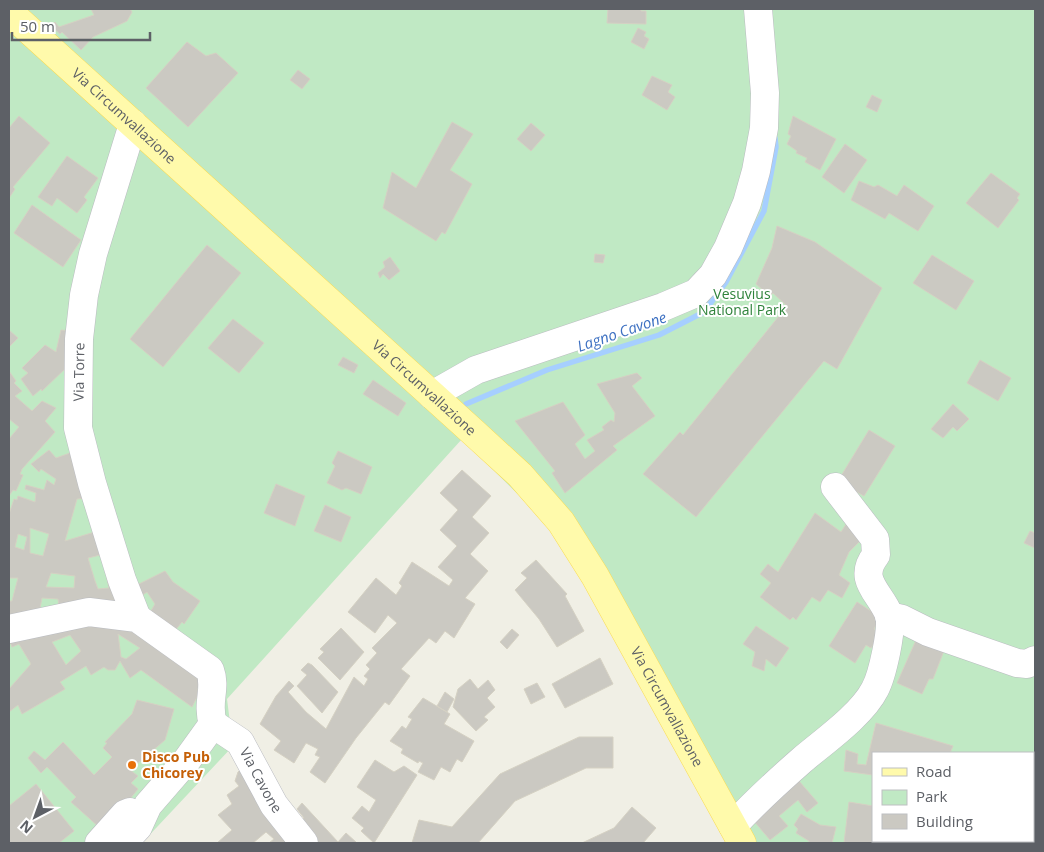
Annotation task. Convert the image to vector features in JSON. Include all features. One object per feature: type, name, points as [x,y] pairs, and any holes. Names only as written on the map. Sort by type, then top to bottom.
[{"type":"main road","name":"Via Circumvallazione","points":[[9,12],[520,475],[561,522],[595,576],[737,834]]},
{"type":"street","points":[[440,402],[476,370],[663,307],[696,293],[713,275],[728,248],[747,203],[756,171],[762,137],[764,93],[758,9]]},
{"type":"street","name":"Via Torre","points":[[132,124],[93,254],[84,296],[79,340],[78,428],[92,483],[122,580],[137,618]]},
{"type":"street","points":[[737,834],[800,762],[849,720],[875,690],[884,664],[889,616],[877,598],[868,572],[868,565],[876,555],[875,539],[835,487]]},
{"type":"street","points":[[9,629],[89,612],[137,618],[210,670],[213,678],[209,711],[213,724],[148,805],[138,827],[123,843]]},
{"type":"street","points":[[889,616],[902,618],[928,632],[1017,664],[1027,664],[1035,660]]},
{"type":"street","name":"Via Cavone","points":[[213,724],[240,742],[277,810],[304,843]]},
{"type":"street","points":[[99,843],[125,814],[148,805]]},
{"type":"green space","name":"Vesuvius National Park","points":[[9,9],[1035,9],[1035,843],[736,843],[554,530],[462,439],[227,699],[233,746],[142,843],[9,843]]},
{"type":"building","points":[[91,9],[130,9],[132,12],[127,21],[93,37],[81,50],[62,32],[60,34],[51,26],[55,22],[59,27],[94,15]]},
{"type":"building","points":[[608,9],[641,9],[641,11],[646,11],[646,24],[607,23]]},
{"type":"building","points":[[638,28],[646,32],[644,36],[649,39],[644,49],[631,42]]},
{"type":"building","points":[[187,42],[206,56],[216,53],[238,73],[188,127],[146,88]]},
{"type":"building","points":[[298,70],[310,79],[302,89],[290,80]]},
{"type":"building","points":[[652,76],[672,85],[668,92],[675,97],[667,110],[642,95]]},
{"type":"building","points":[[872,95],[882,100],[877,112],[866,107]]},
{"type":"building","points":[[19,116],[50,143],[13,187],[15,189],[9,198],[9,128]]},
{"type":"building","points":[[793,116],[836,139],[820,170],[805,162],[807,158],[796,153],[797,151],[787,144],[791,136],[788,134]]},
{"type":"building","points":[[452,122],[473,134],[450,170],[472,184],[445,234],[442,232],[436,241],[383,208],[392,172],[416,188]]},
{"type":"building","points":[[531,123],[545,135],[531,151],[517,139]]},
{"type":"building","points":[[845,144],[867,160],[844,193],[822,177]]},
{"type":"building","points":[[67,156],[98,178],[84,197],[87,200],[77,213],[57,198],[52,206],[38,197]]},
{"type":"building","points":[[991,173],[1020,194],[1017,198],[1019,200],[998,228],[966,203]]},
{"type":"building","points":[[859,181],[874,187],[878,185],[897,196],[904,185],[934,206],[918,231],[889,213],[885,219],[851,200]]},
{"type":"building","points":[[32,205],[81,240],[63,267],[14,233]]},
{"type":"building","points":[[777,226],[815,242],[882,288],[837,369],[824,361],[696,517],[643,474],[680,432],[683,435],[787,306],[773,293],[770,296],[756,284],[772,248]]},
{"type":"building","points":[[207,245],[241,273],[163,367],[130,339]]},
{"type":"building","points":[[595,254],[605,255],[603,263],[594,262]]},
{"type":"building","points":[[932,255],[974,281],[956,310],[913,283]]},
{"type":"building","points":[[390,257],[400,271],[389,280],[383,274],[380,278],[378,273],[385,267],[383,262]]},
{"type":"building","points":[[233,319],[264,343],[239,373],[208,348]]},
{"type":"building","points":[[9,330],[18,338],[9,347]]},
{"type":"building","points":[[61,330],[72,331],[68,366],[42,391],[41,389],[33,396],[21,379],[28,373],[22,368],[45,345],[56,352]]},
{"type":"building","points":[[343,357],[358,365],[354,373],[338,365]]},
{"type":"building","points":[[980,360],[1011,378],[998,401],[967,383]]},
{"type":"building","points":[[9,371],[16,381],[14,383],[22,391],[15,396],[32,411],[42,401],[56,408],[45,421],[55,432],[22,469],[20,474],[23,475],[16,491],[13,490],[9,496],[9,439],[19,427],[9,419]]},
{"type":"building","points":[[637,373],[642,378],[632,386],[655,416],[613,446],[617,450],[565,493],[552,473],[555,471],[515,421],[563,402],[585,435],[575,444],[585,459],[595,451],[587,440],[604,430],[602,427],[611,420],[614,422],[615,413],[597,384]]},
{"type":"building","points":[[373,380],[406,403],[398,416],[363,394]]},
{"type":"building","points":[[953,404],[969,419],[957,431],[953,427],[943,438],[931,429]]},
{"type":"building","points":[[869,430],[895,446],[864,496],[838,481]]},
{"type":"building","points":[[49,450],[56,458],[73,452],[91,498],[77,499],[65,541],[98,531],[104,554],[88,558],[98,589],[109,588],[105,569],[127,608],[60,614],[58,599],[42,598],[38,618],[9,621],[9,601],[12,601],[18,578],[9,578],[9,514],[14,499],[17,500],[18,496],[35,502],[36,493],[25,489],[26,485],[44,490],[47,480],[54,485],[56,479],[41,469],[39,472],[31,464]],"holes":[[[30,528],[49,534],[43,556],[30,553]],[[18,534],[27,537],[24,550],[15,547]],[[51,573],[75,576],[74,588],[46,587]]]},
{"type":"building","points":[[338,451],[372,467],[361,494],[346,488],[342,490],[327,483],[335,466],[332,463]]},
{"type":"building","points":[[462,470],[491,496],[472,517],[489,533],[470,554],[488,571],[465,598],[475,604],[454,638],[445,631],[436,643],[429,638],[401,669],[410,676],[389,705],[385,702],[356,738],[325,783],[310,772],[320,757],[315,755],[318,749],[306,743],[294,763],[274,750],[281,741],[260,724],[276,696],[289,681],[294,686],[288,692],[306,712],[326,729],[354,677],[364,686],[368,679],[364,676],[370,669],[366,665],[377,653],[372,648],[397,623],[388,615],[375,633],[348,612],[376,578],[396,595],[402,586],[399,583],[412,562],[449,586],[453,580],[438,567],[457,546],[440,530],[458,510],[440,493]]},
{"type":"building","points":[[276,484],[305,496],[295,526],[264,513]]},
{"type":"building","points":[[325,505],[351,517],[341,542],[314,531]]},
{"type":"building","points":[[815,513],[841,532],[852,515],[867,534],[849,552],[839,575],[850,583],[842,598],[828,590],[820,602],[812,597],[796,620],[793,617],[790,620],[760,597],[771,583],[760,574],[768,564],[778,572]]},
{"type":"building","points":[[1030,531],[1035,533],[1035,548],[1024,543]]},
{"type":"building","points":[[536,560],[567,594],[565,596],[584,631],[557,647],[539,619],[515,590],[527,578],[521,573]]},
{"type":"building","points":[[165,571],[173,582],[200,601],[184,624],[182,622],[173,633],[148,616],[155,604],[147,592],[141,596],[135,586]]},
{"type":"building","points":[[857,602],[880,617],[874,629],[880,634],[871,648],[866,645],[855,663],[829,646]]},
{"type":"building","points":[[116,621],[205,677],[197,690],[199,693],[192,707],[141,670],[130,678],[120,661],[115,670],[108,670],[104,667],[91,675],[86,666],[60,682],[65,689],[22,714],[18,705],[9,712],[9,689],[31,664],[19,644],[12,647],[9,639]],"holes":[[[118,634],[140,648],[126,659],[121,657]],[[70,635],[81,651],[66,665],[52,642]]]},
{"type":"building","points":[[756,626],[789,648],[776,667],[766,659],[764,671],[752,666],[755,652],[743,644]]},
{"type":"building","points":[[341,628],[364,652],[340,680],[318,658],[324,652],[320,649]]},
{"type":"building","points":[[512,629],[519,635],[507,649],[500,642]]},
{"type":"building","points":[[917,638],[945,648],[933,679],[929,679],[922,694],[897,683]]},
{"type":"building","points":[[600,658],[613,684],[565,708],[552,684]]},
{"type":"building","points":[[308,663],[338,692],[322,713],[297,686],[307,675],[301,670]]},
{"type":"building","points":[[470,679],[478,689],[488,680],[495,690],[487,698],[495,707],[484,717],[488,720],[476,731],[453,707],[458,689]]},
{"type":"building","points":[[537,683],[545,697],[531,704],[524,689]]},
{"type":"building","points":[[445,692],[454,699],[447,712],[437,706]]},
{"type":"building","points":[[423,698],[450,714],[444,724],[474,741],[462,762],[457,759],[450,772],[441,767],[434,780],[418,772],[423,763],[419,761],[418,763],[401,753],[403,749],[390,741],[402,726],[406,729],[412,719],[408,717]]},
{"type":"building","points":[[137,700],[174,709],[165,740],[130,770],[138,776],[131,783],[138,789],[129,800],[126,798],[100,828],[71,802],[76,797],[47,767],[41,773],[28,758],[34,751],[45,760],[63,742],[94,775],[112,757],[103,748],[107,743],[105,742],[132,714]]},
{"type":"building","points":[[876,723],[953,746],[950,752],[872,752],[872,775],[844,771],[846,750],[858,754],[857,764],[866,765]]},
{"type":"building","points":[[579,737],[613,737],[613,768],[586,768],[515,801],[478,843],[412,843],[419,820],[452,827],[500,774]]},
{"type":"building","points":[[375,760],[394,772],[404,766],[417,775],[374,843],[361,831],[364,828],[352,818],[362,806],[369,812],[376,800],[357,787]]},
{"type":"building","points":[[245,766],[296,843],[269,843],[274,839],[266,832],[253,843],[217,843],[232,830],[218,815],[232,804],[227,795],[239,786],[235,781],[238,772]]},
{"type":"building","points":[[799,781],[818,803],[807,812],[798,800],[779,816],[788,826],[770,840],[753,820]]},
{"type":"building","points":[[36,784],[74,831],[59,843],[9,843],[9,806]]},
{"type":"building","points":[[849,802],[872,806],[872,842],[880,843],[844,843]]},
{"type":"building","points":[[302,803],[338,842],[346,833],[357,843],[315,843],[299,822],[304,818],[297,809]]},
{"type":"building","points":[[632,807],[656,828],[643,843],[582,843],[614,828]]},
{"type":"building","points":[[801,814],[820,825],[836,827],[832,843],[809,843],[809,841],[796,833],[798,829],[794,825]]},
{"type":"building","points":[[935,842],[974,842],[974,843]]},
{"type":"waterway","name":"Lagno Cavone","points":[[466,404],[547,370],[659,335],[704,312],[726,282],[764,211],[776,147],[775,138]]},
{"type":"place","name":"Disco Pub Chicorey","points":[[132,765]]}]
